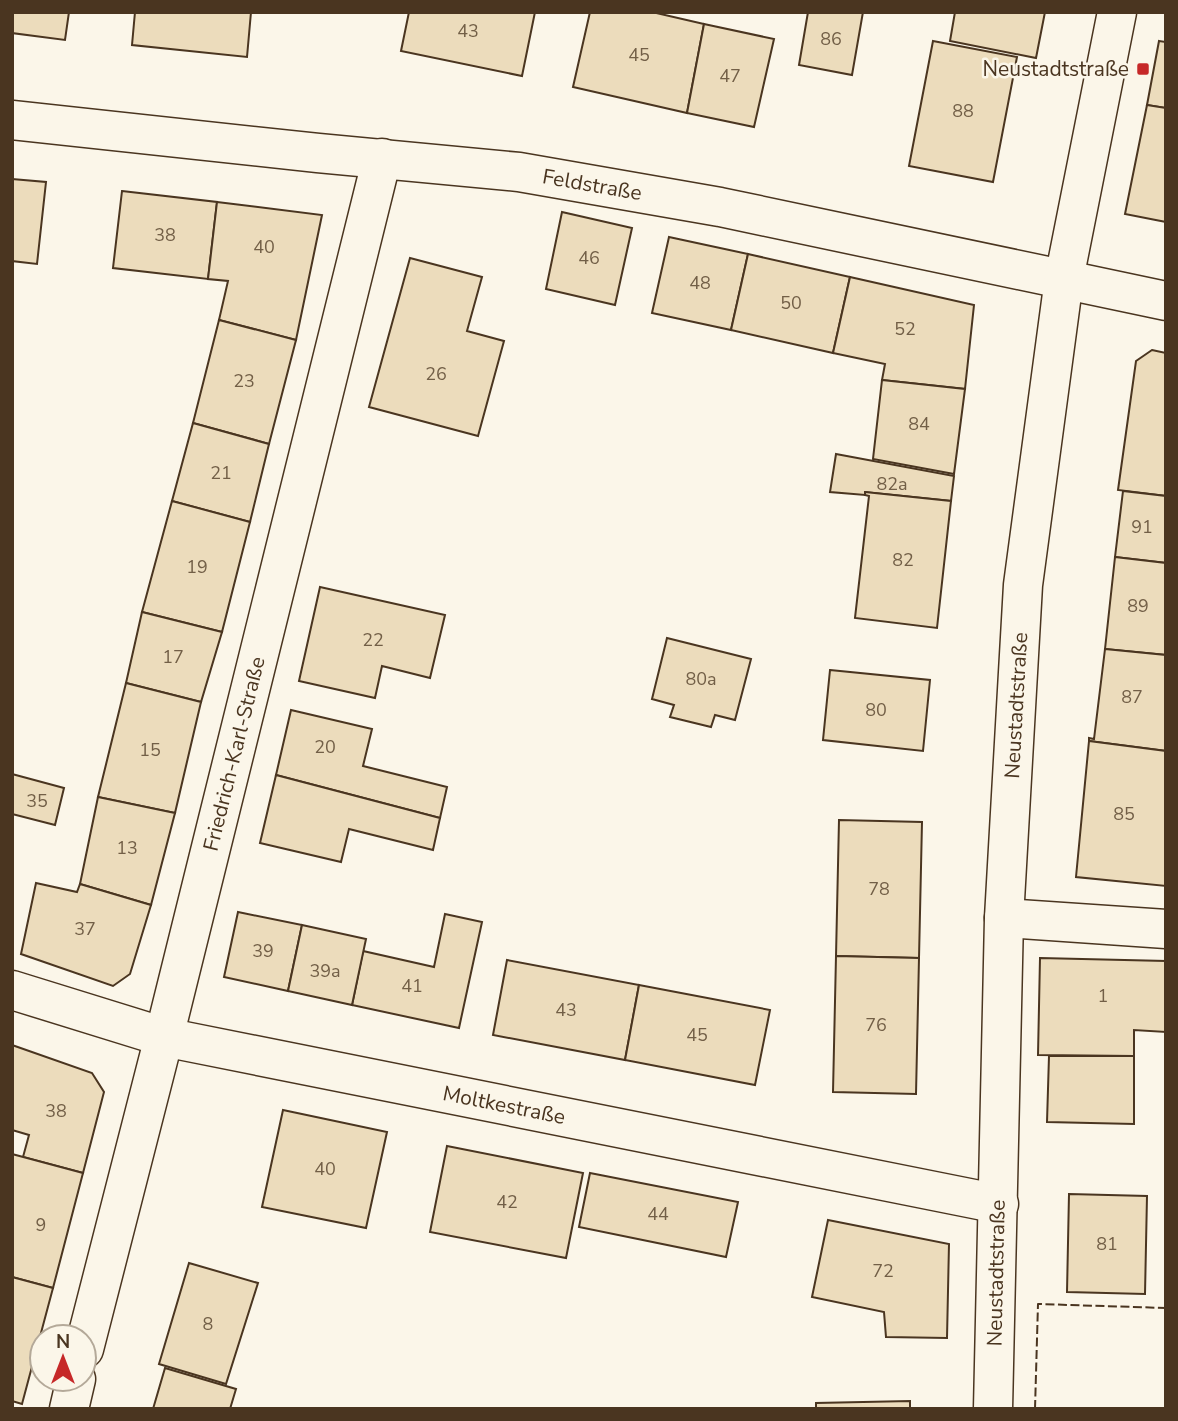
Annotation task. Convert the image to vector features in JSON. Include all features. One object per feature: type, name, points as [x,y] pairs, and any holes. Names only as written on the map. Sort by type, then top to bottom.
[{"type":"street","name":"Neustadtstraße","points":[[993,1409],[1004,918],[1023,585],[1064,279],[1116,12]]},
{"type":"street","name":"Feldstraße","points":[[12,120],[519,172],[720,207],[1166,302]]},
{"type":"street","name":"Friedrich-Karl-Straße","points":[[91,1323],[382,158]]},
{"type":"street","points":[[1004,918],[1166,929]]},
{"type":"street","name":"Moltkestraße","points":[[12,990],[164,1037],[999,1204]]},
{"type":"building","points":[[12,12],[69,12],[65,40],[12,33]]},
{"type":"building","points":[[135,12],[251,12],[247,57],[132,45]]},
{"type":"building","points":[[409,12],[535,12],[522,76],[401,51]]},
{"type":"building","points":[[590,12],[652,12],[704,24],[687,113],[573,87]]},
{"type":"building","points":[[808,12],[863,12],[852,75],[799,65]]},
{"type":"building","points":[[955,12],[1045,12],[1036,58],[950,41]]},
{"type":"building","points":[[704,24],[774,39],[754,127],[687,113]]},
{"type":"building","points":[[933,41],[1017,57],[993,182],[909,166]]},
{"type":"building","points":[[1159,41],[1166,42],[1166,108],[1147,105]]},
{"type":"building","points":[[1147,105],[1166,108],[1166,222],[1125,214]]},
{"type":"building","points":[[12,179],[46,182],[37,264],[12,261]]},
{"type":"building","points":[[122,191],[217,202],[208,279],[113,268]]},
{"type":"building","points":[[217,202],[322,215],[296,340],[219,320],[228,281],[208,279]]},
{"type":"building","points":[[562,212],[632,228],[615,305],[546,289]]},
{"type":"building","points":[[669,237],[748,254],[731,330],[652,313]]},
{"type":"building","points":[[748,254],[850,277],[833,353],[731,330]]},
{"type":"building","points":[[410,258],[482,277],[467,331],[504,341],[478,436],[369,407]]},
{"type":"building","points":[[850,277],[974,305],[965,389],[882,380],[885,364],[833,353]]},
{"type":"building","points":[[219,320],[296,340],[269,444],[193,423]]},
{"type":"building","points":[[1152,350],[1166,353],[1166,496],[1118,490],[1136,361]]},
{"type":"building","points":[[882,380],[965,389],[954,474],[873,459]]},
{"type":"building","points":[[193,423],[269,444],[250,522],[172,501]]},
{"type":"building","points":[[836,454],[954,476],[951,501],[865,492],[865,495],[830,492]]},
{"type":"building","points":[[1123,491],[1166,496],[1166,563],[1115,557]]},
{"type":"building","points":[[865,492],[951,501],[937,628],[855,618],[869,496],[865,495]]},
{"type":"building","points":[[172,501],[250,522],[222,632],[142,612]]},
{"type":"building","points":[[1115,557],[1166,563],[1166,655],[1105,649]]},
{"type":"building","points":[[320,587],[445,615],[430,678],[382,666],[375,698],[299,681]]},
{"type":"building","points":[[142,612],[222,632],[201,702],[126,683]]},
{"type":"building","points":[[667,638],[751,659],[735,720],[715,715],[711,727],[670,717],[674,705],[652,699]]},
{"type":"building","points":[[1105,649],[1166,655],[1166,751],[1089,741],[1089,738],[1094,739]]},
{"type":"building","points":[[830,670],[930,680],[923,751],[823,740]]},
{"type":"building","points":[[126,683],[201,702],[175,813],[98,797]]},
{"type":"building","points":[[291,710],[372,729],[363,766],[447,787],[440,818],[276,775]]},
{"type":"building","points":[[1089,741],[1166,751],[1166,886],[1076,877]]},
{"type":"building","points":[[12,774],[64,788],[55,825],[12,814]]},
{"type":"building","points":[[276,775],[440,818],[433,850],[349,829],[341,862],[260,843]]},
{"type":"building","points":[[98,797],[175,813],[151,905],[80,884]]},
{"type":"building","points":[[839,820],[922,822],[919,958],[836,956]]},
{"type":"building","points":[[36,883],[77,892],[80,884],[151,905],[130,974],[113,986],[21,954]]},
{"type":"building","points":[[238,912],[302,925],[288,991],[224,977]]},
{"type":"building","points":[[445,914],[482,922],[459,1028],[352,1005],[363,951],[434,967]]},
{"type":"building","points":[[302,925],[366,939],[352,1005],[288,991]]},
{"type":"building","points":[[836,956],[919,958],[916,1094],[833,1092]]},
{"type":"building","points":[[1040,958],[1166,961],[1166,1032],[1134,1030],[1134,1056],[1038,1055]]},
{"type":"building","points":[[507,960],[639,985],[625,1060],[493,1035]]},
{"type":"building","points":[[639,985],[770,1010],[755,1085],[625,1060]]},
{"type":"building","points":[[12,1045],[92,1073],[104,1092],[83,1173],[23,1157],[29,1135],[12,1130]]},
{"type":"building","points":[[1049,1056],[1134,1056],[1134,1124],[1047,1122]]},
{"type":"building","points":[[283,1110],[387,1132],[366,1228],[262,1207]]},
{"type":"building","points":[[447,1146],[583,1173],[566,1258],[430,1232]]},
{"type":"building","points":[[12,1154],[83,1173],[53,1288],[12,1277]]},
{"type":"building","points":[[590,1173],[738,1202],[726,1257],[579,1227]]},
{"type":"building","points":[[1069,1194],[1147,1196],[1145,1294],[1067,1292]]},
{"type":"building","points":[[828,1220],[949,1244],[947,1338],[886,1337],[884,1312],[812,1297]]},
{"type":"building","points":[[189,1263],[258,1283],[226,1384],[159,1364]]},
{"type":"building","points":[[12,1277],[53,1288],[44,1323],[28,1323],[28,1382],[22,1404],[12,1401]]},
{"type":"building","points":[[165,1368],[236,1389],[230,1409],[153,1409]]},
{"type":"building","points":[[910,1401],[910,1409],[816,1409],[816,1403]]},
{"type":"fence","points":[[1035,1409],[1038,1304],[1166,1308]]},
{"type":"place","name":"Neustadtstraße","points":[[1143,69]]}]
